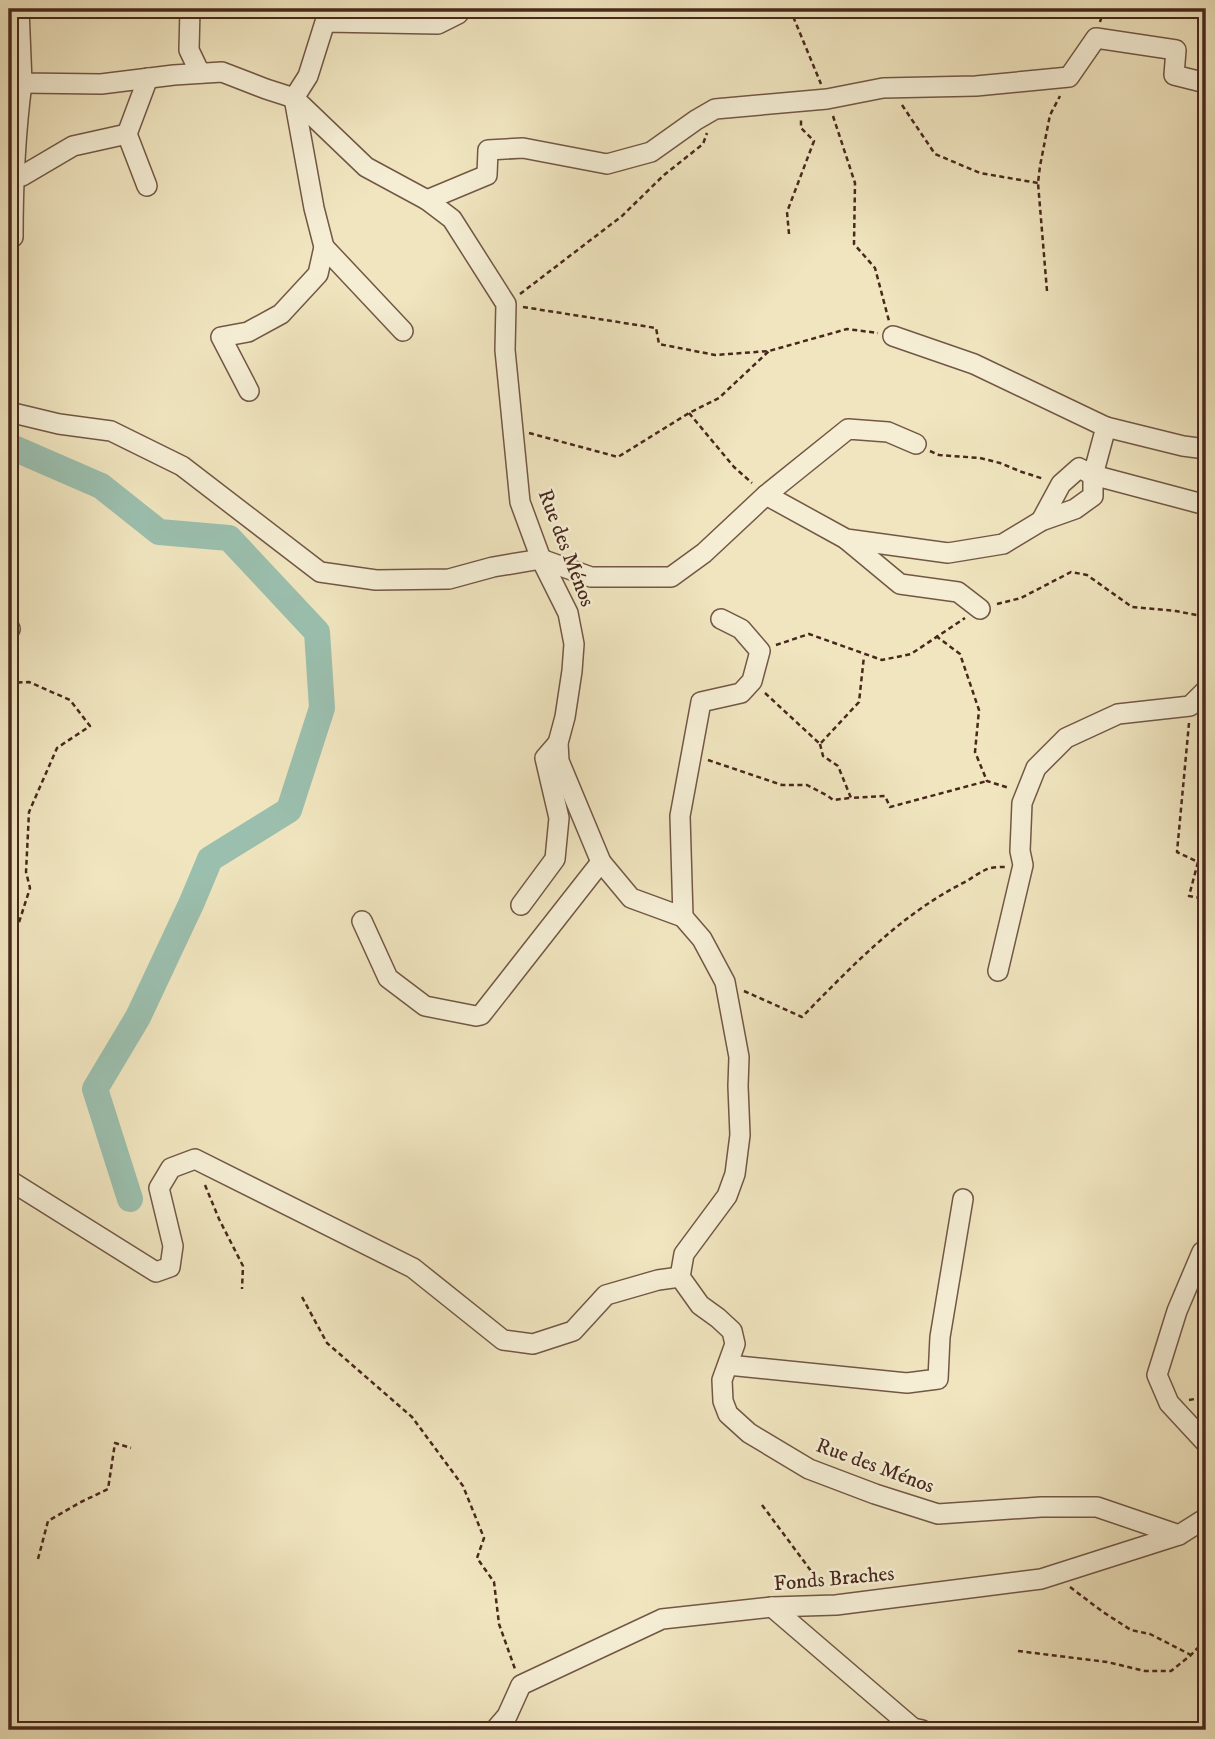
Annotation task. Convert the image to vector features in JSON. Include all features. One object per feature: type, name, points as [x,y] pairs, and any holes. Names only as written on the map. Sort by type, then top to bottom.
[{"type":"street","points":[[13,237],[13,177],[22,83],[19,9]]},
{"type":"street","points":[[190,9],[189,50],[200,73]]},
{"type":"street","points":[[249,391],[221,337],[248,332],[281,314],[318,274],[324,247],[314,208],[294,98],[308,76],[325,22],[415,16],[438,24],[458,14],[462,9]]},
{"type":"street","points":[[427,200],[487,176],[488,150],[523,148],[607,164],[651,152],[715,109],[827,99],[883,88],[976,86],[1069,77],[1096,38],[1176,50],[1174,75],[1206,83]]},
{"type":"street","points":[[22,83],[101,84],[222,72],[294,98],[366,167],[427,200],[452,219],[506,304]]},
{"type":"street","points":[[147,186],[127,134],[148,78]]},
{"type":"street","points":[[13,177],[22,176],[73,146],[127,134]]},
{"type":"street","points":[[324,247],[403,331]]},
{"type":"street","name":"Rue des Ménos","points":[[506,304],[505,350],[520,502],[541,559],[568,613],[574,644],[571,682],[558,743],[559,761],[601,862],[631,898],[683,917]]},
{"type":"street","points":[[893,336],[974,364],[1106,427],[1206,449]]},
{"type":"street","points":[[9,412],[58,424],[111,431],[182,467],[320,572],[376,580],[449,579],[541,559],[592,577],[671,577],[704,553],[766,495],[849,429],[887,432],[916,444]]},
{"type":"street","points":[[846,540],[948,552],[1003,544],[1041,521],[1075,509],[1093,496],[1093,475],[1106,427]]},
{"type":"street","points":[[1041,521],[1061,484],[1079,468],[1093,475],[1206,505]]},
{"type":"street","points":[[766,495],[846,540],[900,584],[958,592],[980,609]]},
{"type":"street","points":[[9,1180],[156,1272],[170,1267],[173,1246],[159,1188],[171,1168],[195,1159],[413,1268],[503,1340],[533,1343],[573,1331],[606,1296],[658,1280],[680,1277],[684,1254],[727,1196],[735,1174],[740,1135],[739,1057],[725,982],[702,939],[683,917],[680,816],[701,702],[740,693],[752,681],[760,651],[741,629],[720,619]]},
{"type":"street","points":[[999,971],[1023,865],[1020,851],[1022,803],[1036,768],[1066,738],[1118,714],[1190,706],[1206,690]]},
{"type":"street","points":[[521,905],[555,859],[559,818],[545,758],[558,743]]},
{"type":"street","points":[[362,921],[388,978],[425,1006],[481,1015],[601,862]]},
{"type":"street","points":[[728,1365],[907,1383],[938,1379],[940,1337],[962,1199]]},
{"type":"street","points":[[1206,1249],[1202,1252],[1177,1311],[1157,1375],[1169,1403],[1206,1443]]},
{"type":"street","name":"Rue des Ménos","points":[[680,1277],[700,1305],[732,1331],[735,1344],[722,1380],[723,1401],[728,1414],[749,1433],[809,1469],[938,1514],[1041,1507],[1097,1507],[1179,1535]]},
{"type":"street","name":"Fonds Braches","points":[[521,1685],[662,1619],[772,1607],[836,1605],[1041,1579],[1179,1535],[1206,1518]]},
{"type":"street","points":[[772,1607],[916,1729]]},
{"type":"street","points":[[495,1730],[507,1716],[521,1685]]},
{"type":"path","points":[[506,304],[656,328],[659,344],[715,355],[769,351],[847,328],[893,336],[875,268],[854,244],[855,183],[827,99],[790,9]]},
{"type":"path","points":[[1046,292],[1038,183],[1050,115],[1069,77]]},
{"type":"path","points":[[891,88],[935,154],[980,173],[1038,183]]},
{"type":"path","points":[[789,234],[787,212],[814,141],[801,128],[802,102]]},
{"type":"path","points":[[506,304],[622,216],[664,175],[703,145],[715,109]]},
{"type":"path","points":[[513,429],[618,457],[689,413],[719,398],[769,351]]},
{"type":"path","points":[[689,413],[734,467],[766,495]]},
{"type":"path","points":[[916,444],[939,455],[980,458],[1061,484]]},
{"type":"path","points":[[760,651],[809,634],[882,660],[911,654],[980,609],[1021,598],[1071,572],[1087,575],[1132,607],[1206,617]]},
{"type":"path","points":[[936,636],[960,654],[979,710],[975,752],[987,781]]},
{"type":"path","points":[[820,744],[859,702],[864,654]]},
{"type":"path","points":[[752,681],[820,744],[823,756],[838,766],[852,798]]},
{"type":"path","points":[[9,683],[29,682],[70,700],[90,726],[57,748],[29,812],[26,872],[30,888],[13,942],[9,1030]]},
{"type":"path","points":[[1190,706],[1177,852],[1198,862],[1189,897],[1206,899]]},
{"type":"path","points":[[692,754],[782,785],[807,785],[833,800],[885,796],[890,807],[987,781],[1009,788],[1022,803]]},
{"type":"path","points":[[725,982],[802,1017],[858,960],[905,920],[953,887],[987,868],[1023,865]]},
{"type":"path","points":[[195,1159],[219,1219],[243,1266],[242,1289]]},
{"type":"path","points":[[302,1297],[327,1343],[412,1417],[463,1486],[484,1538],[477,1558],[494,1582],[499,1624],[521,1685]]},
{"type":"path","points":[[38,1559],[48,1521],[108,1489],[115,1443],[131,1448]]},
{"type":"path","points":[[762,1505],[836,1605]]},
{"type":"path","points":[[1066,1585],[1131,1630],[1150,1634],[1191,1655]]},
{"type":"path","points":[[1018,1651],[1107,1662],[1145,1671],[1171,1671],[1206,1639]]},
{"type":"waterway","points":[[9,446],[101,486],[159,532],[229,538],[317,632],[322,708],[289,810],[210,859],[138,1017],[95,1089],[130,1199]]}]
